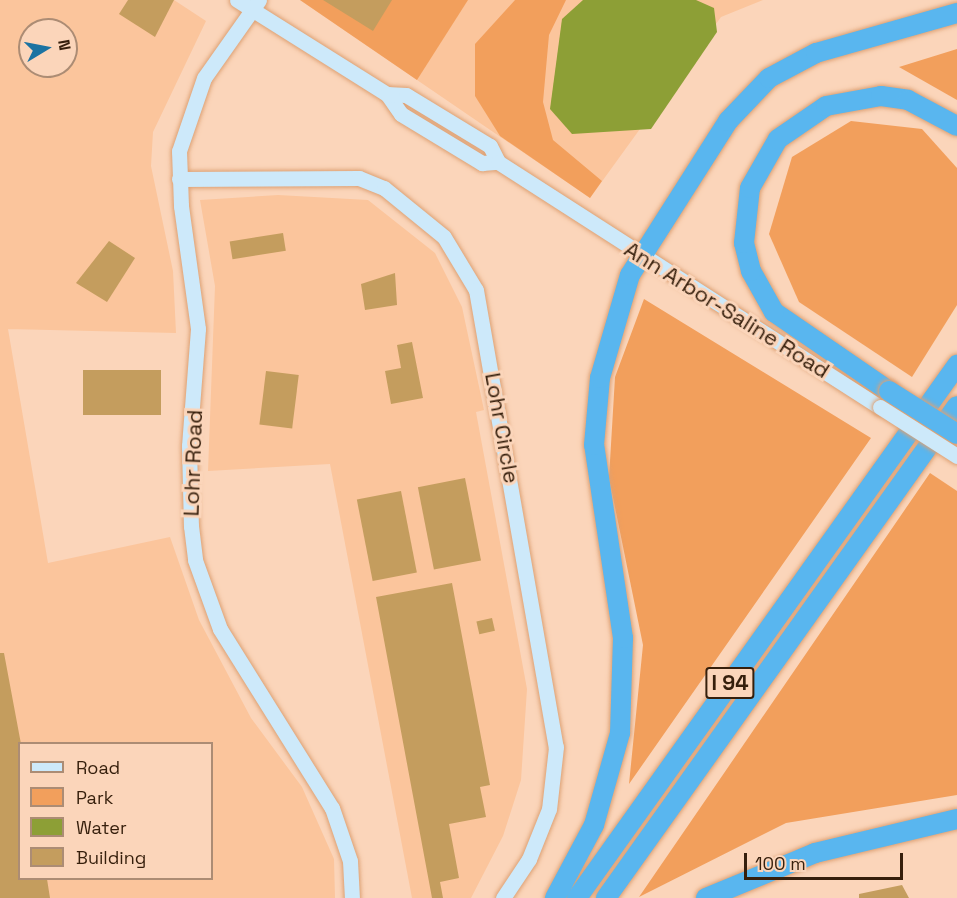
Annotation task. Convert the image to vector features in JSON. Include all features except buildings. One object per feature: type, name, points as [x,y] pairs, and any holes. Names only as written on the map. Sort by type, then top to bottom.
[{"type":"highway","points":[[555,898],[594,825],[620,733],[623,638],[596,481],[595,411],[619,310],[641,256],[728,121],[769,78],[816,53],[957,14]]},
{"type":"highway","points":[[957,126],[908,100],[881,96],[826,106],[778,139],[750,188],[744,243],[751,271],[774,312],[884,399],[957,434]]},
{"type":"highway","points":[[941,387],[957,351]]},
{"type":"highway","name":"I 94","points":[[577,898],[957,364]]},
{"type":"highway","name":"I 94","points":[[606,898],[957,406]]},
{"type":"highway","points":[[706,898],[815,853],[957,819]]},
{"type":"street","name":"Ann Arbor-Saline Road","points":[[237,0],[256,5],[387,94],[401,114],[482,163],[498,162],[641,256],[884,399],[957,456]]},
{"type":"street","name":"Lohr Road","points":[[256,5],[204,78],[185,124],[179,179],[198,329],[188,477],[195,560],[220,629],[332,808],[350,861],[352,898]]},
{"type":"street","name":"Lohr Circle","points":[[179,179],[359,178],[384,188],[428,222],[467,270],[485,332],[556,737],[549,809],[529,859],[503,898]]},
{"type":"shaded area","points":[[0,0],[174,0],[206,21],[153,132],[151,166],[173,271],[176,333],[8,329],[48,563],[170,537],[199,620],[251,718],[302,787],[334,859],[335,898],[0,898]]},
{"type":"shaded area","points":[[300,0],[763,0],[721,17],[590,198]]},
{"type":"shaded area","points":[[278,195],[368,200],[435,253],[462,307],[484,410],[476,412],[527,689],[521,780],[503,836],[471,898],[412,898],[330,464],[208,471],[215,286],[200,200]]},
{"type":"green space","points":[[300,0],[468,0],[417,80]]},
{"type":"green space","points":[[515,0],[566,0],[549,35],[543,102],[553,140],[602,181],[590,198],[500,136],[475,96],[475,44]]},
{"type":"green space","points":[[957,49],[957,100],[899,67]]},
{"type":"green space","points":[[851,121],[922,129],[957,168],[957,305],[912,377],[799,302],[769,234],[792,157]]},
{"type":"green space","points":[[644,299],[871,438],[629,784],[643,645],[609,478],[615,377]]},
{"type":"green space","points":[[930,473],[957,491],[957,795],[786,823],[639,897]]},
{"type":"water","points":[[583,0],[696,0],[714,8],[717,32],[651,129],[572,134],[550,109],[562,19]]}]
